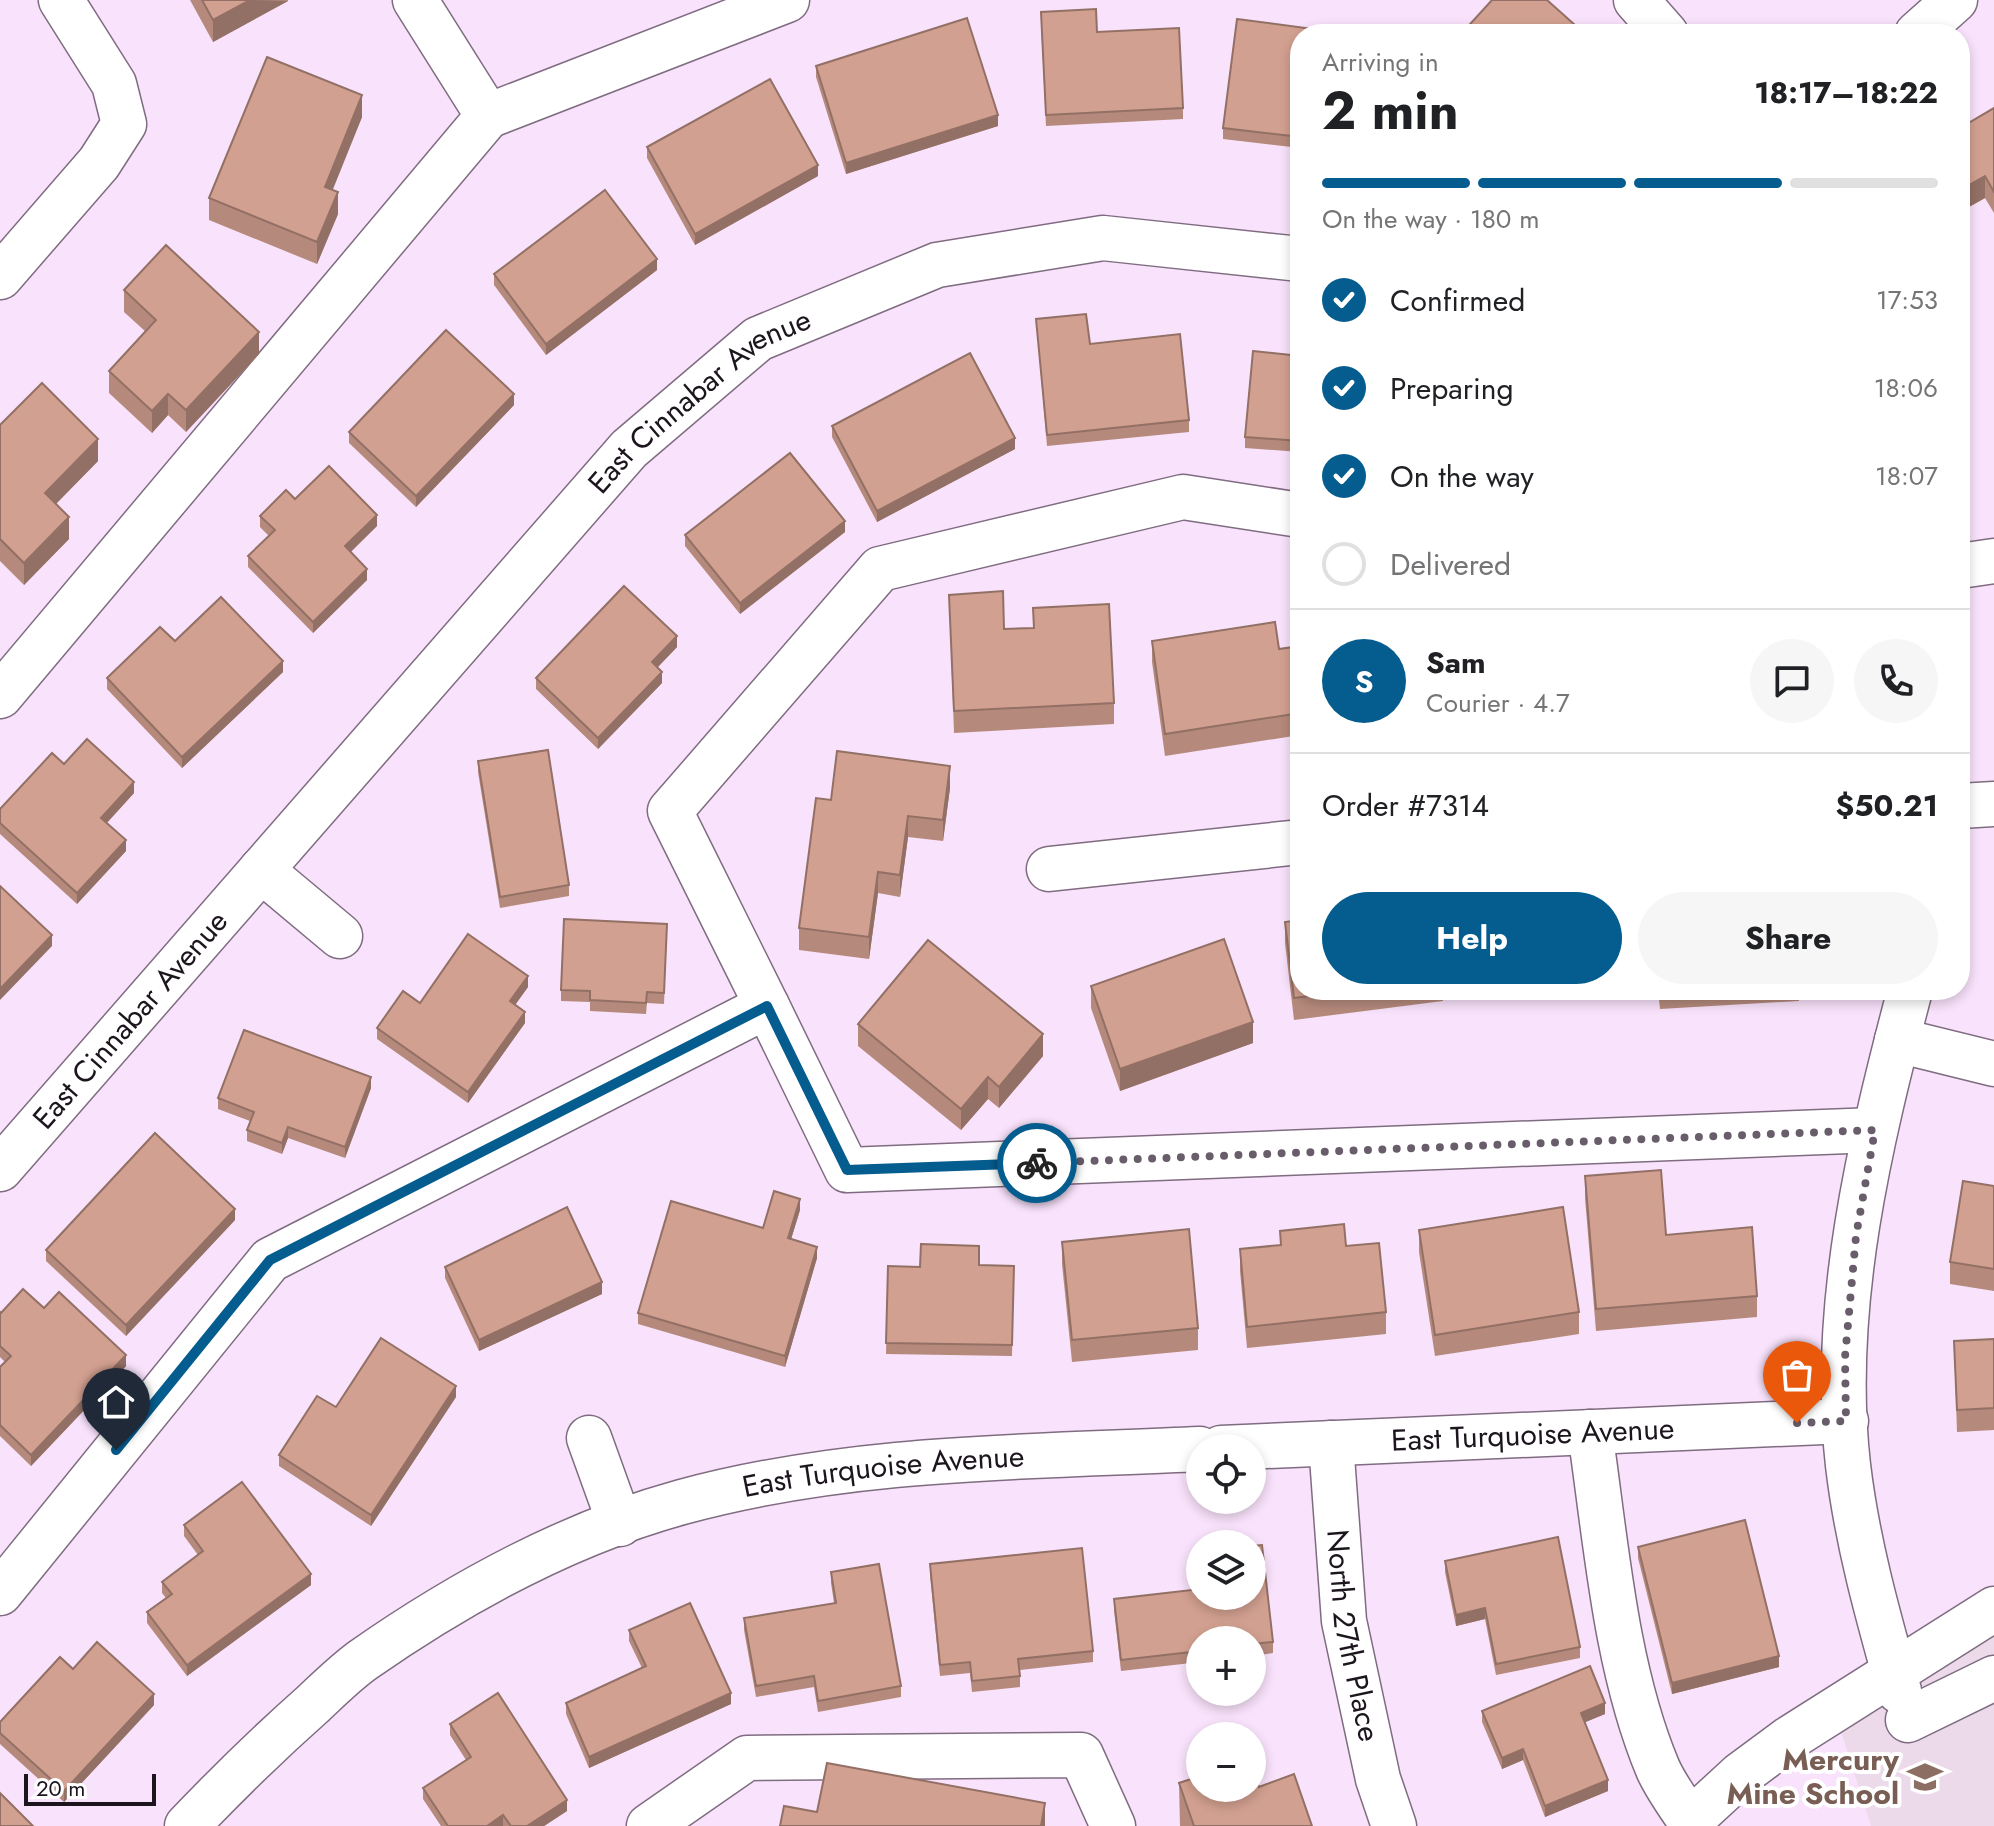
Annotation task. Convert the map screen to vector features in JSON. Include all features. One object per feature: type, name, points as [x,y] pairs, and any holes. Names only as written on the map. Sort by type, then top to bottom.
[{"type":"street","points":[[0,277],[99,163],[124,124],[114,84],[61,0]]},
{"type":"street","points":[[415,0],[488,116]]},
{"type":"street","points":[[0,696],[488,116],[787,0]]},
{"type":"street","points":[[1636,0],[1657,24]]},
{"type":"street","points":[[1928,24],[1955,0]]},
{"type":"street","name":"East Cinnabar Avenue","points":[[0,1169],[629,449],[758,339],[937,265],[1103,238],[1290,258]]},
{"type":"street","points":[[1290,513],[1183,497],[880,569],[670,811],[847,1170],[1875,1130]]},
{"type":"street","points":[[1970,565],[1994,561]]},
{"type":"street","points":[[1970,805],[1994,804]]},
{"type":"street","points":[[1049,869],[1290,843]]},
{"type":"street","points":[[261,870],[340,936]]},
{"type":"street","points":[[1900,1694],[1867,1576],[1848,1464],[1845,1357],[1856,1236],[1875,1130],[1907,1000]]},
{"type":"street","points":[[0,1593],[270,1260],[767,1006]]},
{"type":"street","points":[[1897,1040],[1994,1064]]},
{"type":"street","name":"East Turquoise Avenue","points":[[1266,1446],[1846,1421]]},
{"type":"street","points":[[1590,1432],[1621,1634],[1632,1680],[1658,1769],[1687,1824],[1764,1756],[1900,1694],[1994,1678]]},
{"type":"street","points":[[589,1438],[620,1524]]},
{"type":"street","name":"North 27th Place","points":[[1331,1443],[1344,1621],[1378,1779],[1394,1826]]},
{"type":"street","name":"East Turquoise Avenue","points":[[187,1826],[253,1757],[361,1662],[450,1604],[509,1572],[620,1524],[682,1502],[791,1479],[922,1462],[1186,1450]]},
{"type":"street","points":[[1900,1694],[1994,1609]]},
{"type":"street","points":[[649,1826],[747,1758],[1066,1755],[1081,1755],[1113,1826]]},
{"type":"shaded area","name":"Mercury Mine School","points":[[1994,1634],[1994,1826],[1871,1826],[1840,1728]]},
{"type":"building","points":[[202,0],[250,0],[213,20]]},
{"type":"building","points":[[1492,0],[1547,0],[1574,24],[1470,24]]},
{"type":"building","points":[[1096,9],[1097,32],[1179,28],[1183,108],[1046,115],[1041,12]]},
{"type":"building","points":[[967,18],[998,115],[846,163],[816,66]]},
{"type":"building","points":[[1237,19],[1290,26],[1290,136],[1223,128]]},
{"type":"building","points":[[267,57],[362,95],[325,187],[338,192],[317,242],[209,198]]},
{"type":"building","points":[[770,79],[818,165],[695,234],[647,147]]},
{"type":"building","points":[[1994,108],[1994,192],[1985,176],[1970,184],[1970,122]]},
{"type":"building","points":[[605,190],[657,259],[546,344],[494,274]]},
{"type":"building","points":[[166,245],[259,332],[186,410],[168,394],[152,411],[109,371],[156,320],[124,290]]},
{"type":"building","points":[[1086,314],[1090,344],[1180,334],[1189,420],[1047,435],[1036,319]]},
{"type":"building","points":[[446,330],[514,394],[416,496],[349,432]]},
{"type":"building","points":[[1253,351],[1290,355],[1290,440],[1245,437]]},
{"type":"building","points":[[970,353],[1015,438],[877,511],[832,426]]},
{"type":"building","points":[[42,383],[98,439],[45,493],[69,517],[24,563],[0,539],[0,425]]},
{"type":"building","points":[[790,453],[845,521],[740,603],[685,535]]},
{"type":"building","points":[[329,466],[377,515],[345,546],[367,569],[313,622],[248,556],[275,530],[260,516],[286,490],[295,499]]},
{"type":"building","points":[[624,586],[677,636],[652,662],[662,672],[598,738],[536,678]]},
{"type":"building","points":[[1003,591],[1004,629],[1034,628],[1033,608],[1109,604],[1114,703],[954,711],[949,595]]},
{"type":"building","points":[[221,597],[283,661],[182,757],[107,678],[160,627],[175,641]]},
{"type":"building","points":[[1275,622],[1279,649],[1290,647],[1290,715],[1165,734],[1152,641]]},
{"type":"building","points":[[87,739],[134,782],[101,818],[126,840],[77,893],[0,823],[0,809],[52,753],[64,764]]},
{"type":"building","points":[[548,750],[569,885],[500,897],[478,761]]},
{"type":"building","points":[[837,751],[950,766],[943,820],[908,816],[900,875],[878,872],[869,937],[799,928],[816,798],[831,800]]},
{"type":"building","points":[[0,886],[52,935],[0,989]]},
{"type":"building","points":[[564,919],[667,924],[664,993],[647,992],[646,1003],[590,1000],[590,991],[561,990]]},
{"type":"building","points":[[1290,921],[1290,964],[1285,922]]},
{"type":"building","points":[[468,934],[528,976],[510,1001],[525,1012],[468,1092],[377,1028],[403,991],[420,1003]]},
{"type":"building","points":[[1224,939],[1253,1022],[1120,1069],[1091,986]]},
{"type":"building","points":[[928,940],[1043,1034],[999,1087],[988,1077],[961,1109],[858,1024]]},
{"type":"building","points":[[244,1030],[371,1077],[345,1147],[288,1127],[282,1143],[247,1130],[254,1112],[218,1098]]},
{"type":"building","points":[[155,1133],[235,1209],[126,1325],[46,1250]]},
{"type":"building","points":[[1661,1170],[1666,1235],[1752,1227],[1757,1296],[1596,1309],[1585,1176]]},
{"type":"building","points":[[1963,1181],[1994,1186],[1994,1269],[1950,1262]]},
{"type":"building","points":[[774,1191],[800,1199],[788,1238],[817,1247],[785,1356],[638,1313],[671,1201],[763,1228]]},
{"type":"building","points":[[567,1207],[602,1282],[479,1340],[445,1267]]},
{"type":"building","points":[[1563,1207],[1579,1312],[1435,1335],[1419,1230]]},
{"type":"building","points":[[1344,1224],[1346,1246],[1379,1243],[1386,1312],[1247,1327],[1240,1249],[1281,1245],[1280,1231]]},
{"type":"building","points":[[1189,1229],[1198,1328],[1072,1340],[1062,1242]]},
{"type":"building","points":[[921,1244],[979,1246],[979,1265],[1014,1266],[1012,1345],[886,1343],[888,1266],[920,1267]]},
{"type":"building","points":[[23,1289],[44,1308],[59,1292],[126,1355],[31,1455],[0,1425],[0,1367],[11,1356],[0,1346],[0,1312]]},
{"type":"building","points":[[381,1338],[456,1386],[371,1515],[279,1455],[317,1396],[336,1407]]},
{"type":"building","points":[[1994,1339],[1994,1408],[1957,1410],[1954,1341]]},
{"type":"building","points":[[242,1482],[311,1574],[187,1665],[147,1612],[172,1594],[162,1582],[203,1551],[184,1525]]},
{"type":"building","points":[[1745,1520],[1779,1656],[1672,1683],[1638,1547]]},
{"type":"building","points":[[1558,1537],[1580,1647],[1496,1664],[1485,1608],[1456,1615],[1445,1561]]},
{"type":"building","points":[[1082,1548],[1093,1651],[1018,1659],[1020,1676],[972,1681],[970,1662],[940,1665],[930,1564]]},
{"type":"building","points":[[879,1564],[901,1686],[818,1701],[814,1676],[756,1686],[744,1618],[836,1603],[831,1572]]},
{"type":"building","points":[[1266,1580],[1273,1642],[1266,1643],[1266,1626],[1186,1626],[1186,1653],[1121,1660],[1114,1599],[1186,1591],[1186,1610],[1266,1610]]},
{"type":"building","points":[[690,1603],[731,1693],[589,1757],[566,1703],[646,1666],[629,1630]]},
{"type":"building","points":[[97,1642],[154,1694],[64,1791],[0,1733],[0,1722],[60,1657],[73,1669]]},
{"type":"building","points":[[1590,1666],[1605,1703],[1581,1713],[1608,1780],[1545,1806],[1523,1749],[1502,1758],[1482,1711]]},
{"type":"building","points":[[498,1693],[567,1800],[527,1826],[511,1826],[503,1815],[487,1826],[448,1826],[423,1788],[471,1757],[450,1724]]},
{"type":"building","points":[[827,1763],[1045,1803],[1041,1826],[780,1826],[784,1806],[817,1812]]},
{"type":"building","points":[[1294,1774],[1312,1826],[1194,1826],[1179,1783],[1186,1781],[1186,1802],[1266,1802],[1266,1784]]},
{"type":"building","points":[[0,1793],[33,1826],[0,1826]]},
{"type":"way so far","points":[[1037,1163],[1875,1130],[1856,1236],[1845,1357],[1846,1421],[1797,1423]]},
{"type":"place","name":"Mercury Mine School","points":[[1925,1777]]},
{"type":"route","points":[[116,1450],[270,1260],[767,1006],[847,1170],[1037,1163]]}]
